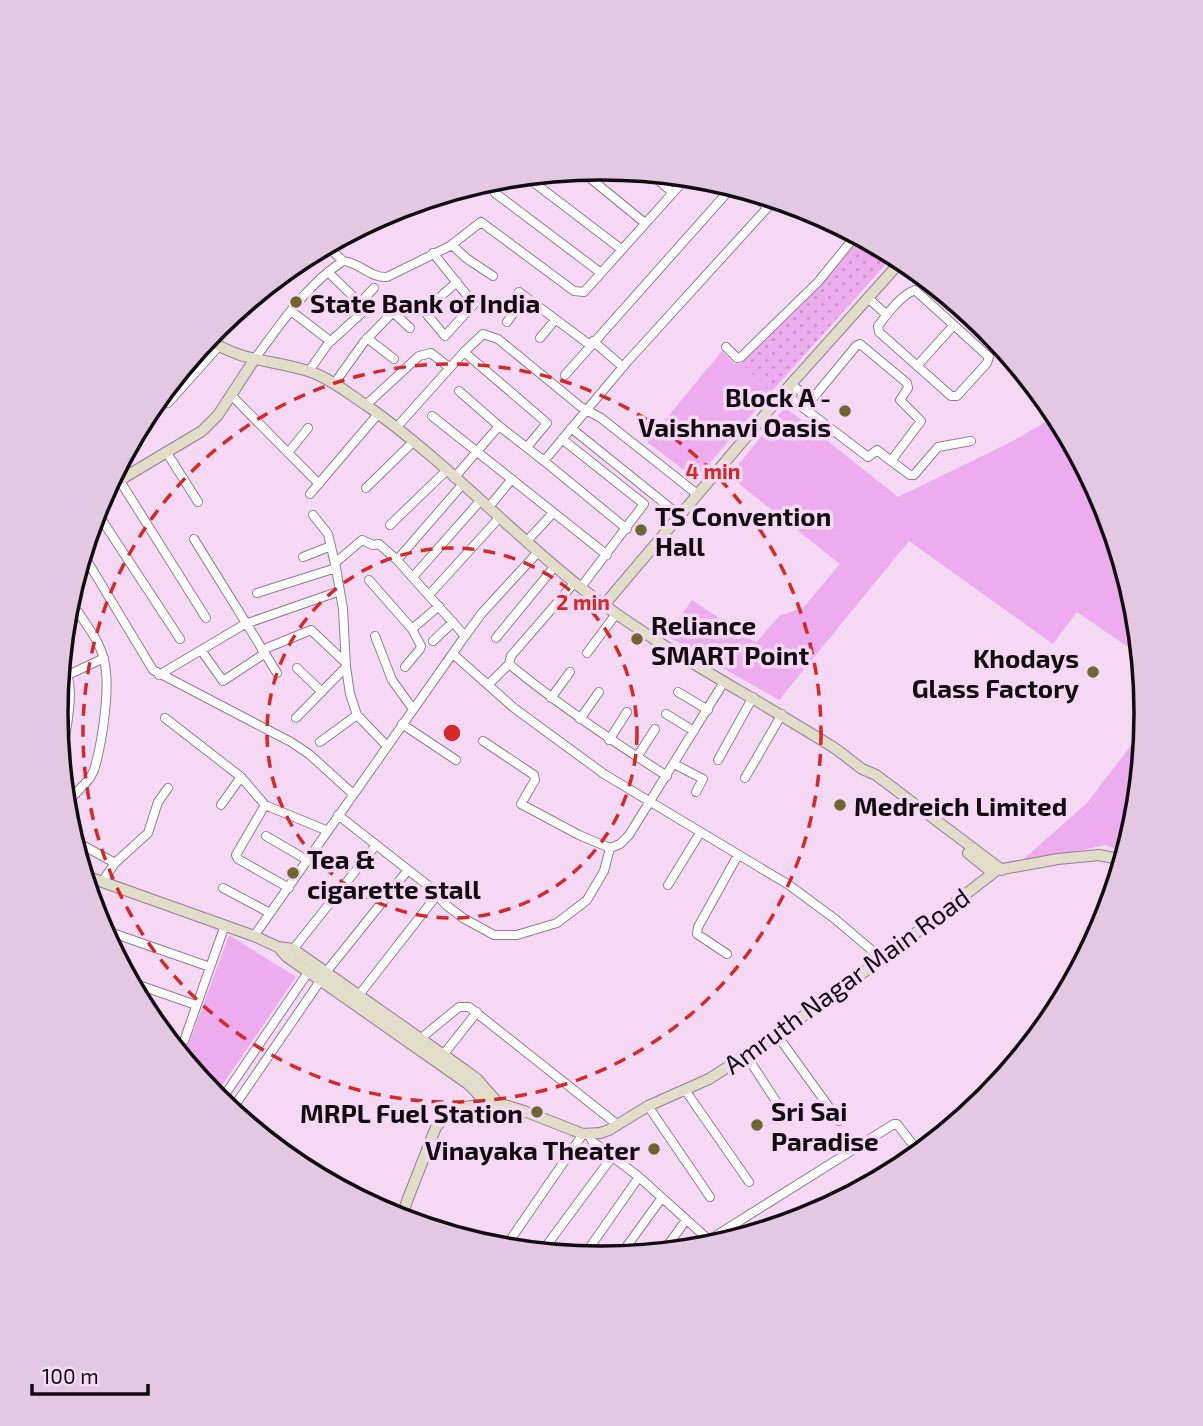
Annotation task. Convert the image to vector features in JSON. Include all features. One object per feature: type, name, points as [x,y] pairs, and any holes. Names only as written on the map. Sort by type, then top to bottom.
[{"type":"street","points":[[593,180],[645,223]]},
{"type":"street","points":[[662,183],[673,193]]},
{"type":"street","points":[[535,184],[621,249]]},
{"type":"street","points":[[333,252],[342,261],[355,263],[382,278],[452,245],[481,222],[578,293],[584,292],[680,185]]},
{"type":"street","points":[[495,193],[601,273]]},
{"type":"street","points":[[565,375],[725,195]]},
{"type":"street","points":[[544,461],[623,367],[768,207]]},
{"type":"street","points":[[726,347],[737,358],[741,357],[818,282],[851,242]]},
{"type":"street","points":[[452,245],[493,276]]},
{"type":"street","points":[[433,253],[457,282],[474,306],[445,336],[424,312],[457,282]]},
{"type":"street","points":[[122,480],[202,431],[218,415],[254,359],[291,311],[342,261]]},
{"type":"street","points":[[604,605],[791,384],[895,268]]},
{"type":"street","points":[[309,371],[330,342],[366,309],[328,272]]},
{"type":"street","points":[[360,303],[374,288]]},
{"type":"street","points":[[915,290],[987,355],[987,362],[954,397],[879,331],[878,326],[887,315],[909,292],[915,290]]},
{"type":"street","points":[[507,322],[522,295],[623,367]]},
{"type":"street","points":[[868,298],[887,315]]},
{"type":"street","points":[[291,311],[330,342]]},
{"type":"street","points":[[334,384],[367,338],[394,311],[410,328]]},
{"type":"street","points":[[540,338],[555,320]]},
{"type":"street","points":[[917,366],[954,325]]},
{"type":"street","points":[[396,428],[479,335],[493,336],[697,494]]},
{"type":"street","points":[[367,338],[394,359]]},
{"type":"street","points":[[216,344],[237,356],[309,371],[366,405],[526,542],[616,614],[835,748],[866,775],[997,871]]},
{"type":"street","points":[[804,408],[856,346],[862,345],[907,383],[908,388],[900,400],[921,421],[891,461]]},
{"type":"street","points":[[168,403],[219,346]]},
{"type":"street","points":[[464,352],[547,423],[527,447]]},
{"type":"street","points":[[366,405],[419,356],[431,354],[450,368]]},
{"type":"street","points":[[791,384],[811,400]]},
{"type":"street","points":[[459,391],[627,529]]},
{"type":"street","points":[[784,393],[868,457],[877,450],[911,475],[914,475],[938,447],[971,441]]},
{"type":"street","points":[[231,395],[318,484]]},
{"type":"street","points":[[310,494],[377,414]]},
{"type":"street","points":[[432,416],[607,555]]},
{"type":"street","points":[[397,560],[454,478],[499,426]]},
{"type":"street","points":[[288,453],[308,428]]},
{"type":"street","points":[[571,428],[679,515]]},
{"type":"street","points":[[488,685],[509,664],[511,656],[607,555],[644,504],[562,439]]},
{"type":"street","points":[[366,488],[412,442]]},
{"type":"street","points":[[167,453],[198,502]]},
{"type":"street","points":[[390,525],[454,478]]},
{"type":"street","points":[[413,577],[512,479]]},
{"type":"street","points":[[121,482],[206,618]]},
{"type":"street","points":[[526,542],[553,513]]},
{"type":"street","points":[[313,515],[328,534],[331,546],[346,635],[350,694],[357,715],[386,745]]},
{"type":"street","points":[[429,595],[499,518]]},
{"type":"street","points":[[104,523],[180,639]]},
{"type":"street","points":[[194,539],[277,673]]},
{"type":"street","points":[[257,593],[335,566],[365,540],[373,545],[379,544],[397,560],[465,636]]},
{"type":"street","points":[[303,557],[331,546]]},
{"type":"street","points":[[254,936],[352,793],[482,613],[538,552]]},
{"type":"street","points":[[89,565],[149,664],[159,675],[309,754],[352,793]]},
{"type":"street","points":[[496,638],[555,566]]},
{"type":"street","points":[[369,580],[412,629],[421,646],[405,667]]},
{"type":"street","points":[[159,675],[245,624],[340,591]]},
{"type":"street","points":[[412,629],[439,607]]},
{"type":"street","points":[[75,794],[90,778],[98,757],[106,698],[104,658],[78,612]]},
{"type":"street","points":[[587,653],[616,614]]},
{"type":"street","points":[[433,641],[453,622]]},
{"type":"street","points":[[201,650],[223,681],[263,652],[311,630],[346,665]]},
{"type":"street","points":[[375,636],[391,680],[413,709]]},
{"type":"street","points":[[453,654],[514,708],[592,766],[649,803],[789,885],[882,959]]},
{"type":"street","points":[[69,674],[104,658]]},
{"type":"street","points":[[509,664],[609,740],[667,776]]},
{"type":"street","points":[[296,719],[346,665]]},
{"type":"street","points":[[297,668],[322,692]]},
{"type":"street","points":[[551,698],[570,672]]},
{"type":"street","points":[[483,741],[534,775],[536,780],[521,804],[610,848],[620,844],[629,835],[724,682]]},
{"type":"street","points":[[68,709],[69,691]]},
{"type":"street","points":[[580,719],[599,692]]},
{"type":"street","points":[[678,692],[708,710]]},
{"type":"street","points":[[718,760],[752,697]]},
{"type":"street","points":[[609,740],[627,712]]},
{"type":"street","points":[[666,714],[694,731]]},
{"type":"street","points":[[745,778],[782,714]]},
{"type":"street","points":[[320,742],[357,715]]},
{"type":"street","points":[[165,718],[241,778],[265,805],[328,831]]},
{"type":"street","points":[[402,724],[456,760]]},
{"type":"street","points":[[638,757],[655,729]]},
{"type":"street","points":[[674,764],[703,779],[696,792]]},
{"type":"street","points":[[221,805],[241,778]]},
{"type":"street","points":[[96,882],[148,833],[158,802],[168,788]]},
{"type":"street","points":[[265,805],[236,855],[238,859],[289,888]]},
{"type":"street","points":[[338,815],[463,918],[494,934],[517,935],[557,923],[587,900],[604,871],[610,848]]},
{"type":"street","points":[[668,885],[700,833]]},
{"type":"street","points":[[267,836],[307,860]]},
{"type":"street","points":[[290,953],[376,845]]},
{"type":"street","points":[[85,847],[115,863]]},
{"type":"street","points":[[727,954],[697,934],[698,927],[737,855]]},
{"type":"street","name":"Amruth Nagar Main Road","points":[[586,1134],[600,1133],[618,1125],[648,1106],[709,1079],[777,1035],[997,871],[1058,859],[1099,855],[1115,858]]},
{"type":"street","points":[[237,1102],[324,975],[408,870]]},
{"type":"street","points":[[97,884],[225,925],[290,953],[324,975],[492,1103]]},
{"type":"street","points":[[223,888],[270,913]]},
{"type":"street","points":[[359,995],[437,895]]},
{"type":"street","points":[[181,1042],[225,925]]},
{"type":"street","points":[[117,934],[210,967]]},
{"type":"street","points":[[227,1092],[312,967]]},
{"type":"street","points":[[324,975],[359,995],[477,1079],[492,1103]]},
{"type":"street","points":[[144,987],[196,1005]]},
{"type":"street","points":[[420,1039],[459,1007],[468,1007],[618,1125]]},
{"type":"street","points":[[443,1055],[477,1012]]},
{"type":"street","points":[[777,1035],[839,1121]]},
{"type":"street","points":[[746,1055],[783,1112]]},
{"type":"street","points":[[685,1090],[749,1182]]},
{"type":"street","points":[[405,1209],[422,1159],[442,1119],[464,1107],[492,1103],[524,1111],[586,1134],[639,1177],[704,1236]]},
{"type":"street","points":[[648,1106],[710,1197]]},
{"type":"street","points":[[733,1230],[897,1124],[913,1145]]},
{"type":"street","points":[[511,1238],[586,1134]]},
{"type":"street","points":[[547,1243],[612,1157]]},
{"type":"street","points":[[591,1246],[639,1177]]},
{"type":"street","points":[[628,1245],[661,1199]]},
{"type":"street","points":[[670,1242],[686,1220]]},
{"type":"shaded area","points":[[855,244],[887,263],[771,392],[741,363],[802,304]]},
{"type":"shaded area","points":[[722,351],[734,364],[741,363],[771,392],[696,479],[647,442]]},
{"type":"shaded area","points":[[785,407],[898,497],[1011,442],[1048,421],[1080,477],[1094,509],[1117,575],[1131,649],[1077,612],[1053,644],[909,541],[779,700],[667,636],[692,600],[756,643],[779,616],[803,608],[840,564],[729,476]]},
{"type":"shaded area","points":[[1134,741],[1125,817],[1117,850],[1105,845],[1018,864],[1087,803]]},
{"type":"shaded area","points":[[229,935],[296,977],[221,1087],[187,1049]]},
{"type":"place","name":"State Bank of India","points":[[296,302]]},
{"type":"place","name":"Block A - Vaishnavi Oasis","points":[[845,411]]},
{"type":"place","name":"TS Convention Hall","points":[[641,530]]},
{"type":"place","name":"Reliance SMART Point","points":[[637,639]]},
{"type":"place","name":"Khodays Glass Factory","points":[[1093,672]]},
{"type":"place","name":"Medreich Limited","points":[[840,805]]},
{"type":"place","name":"Tea & cigarette stall","points":[[293,873]]},
{"type":"place","name":"MRPL Fuel Station","points":[[537,1112]]},
{"type":"place","name":"Sri Sai Paradise","points":[[757,1125]]},
{"type":"place","name":"Vinayaka Theater","points":[[654,1149]]}]
